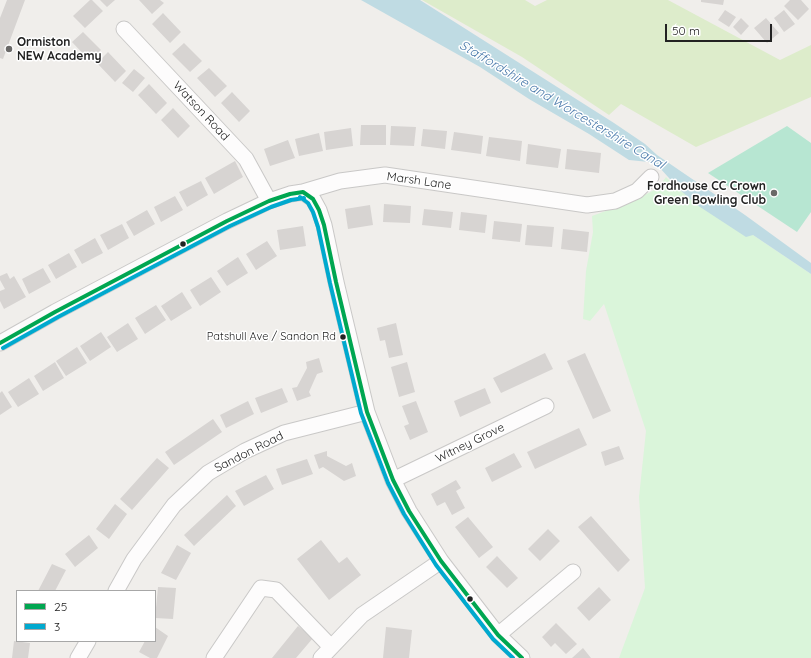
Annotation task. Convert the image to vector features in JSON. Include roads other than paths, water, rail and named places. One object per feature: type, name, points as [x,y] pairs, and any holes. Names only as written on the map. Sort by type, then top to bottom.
[{"type":"street","name":"Watson Road","points":[[124,29],[246,159],[269,201]]},
{"type":"street","name":"Marsh Lane","points":[[0,343],[54,312],[269,201],[340,181],[385,176],[586,205],[616,201],[637,191],[651,177]]},
{"type":"street","points":[[303,192],[313,199],[319,210],[324,226],[366,412],[393,480],[409,511],[441,561],[502,639],[522,658]]},
{"type":"street","name":"Witney Grove","points":[[393,480],[546,406]]},
{"type":"street","name":"Sandon Road","points":[[117,590],[134,559],[174,505],[208,473],[245,451],[284,433],[366,412]]},
{"type":"street","points":[[321,658],[362,614],[441,561]]},
{"type":"street","points":[[502,639],[573,572]]},
{"type":"street","points":[[214,658],[260,588],[276,590],[332,647]]},
{"type":"street","points":[[502,639],[511,658]]},
{"type":"street","points":[[78,658],[87,642]]},
{"type":"water","name":"Staffordshire and Worcestershire Canal","points":[[361,0],[420,0],[645,144],[657,155],[745,215],[811,263],[811,274],[753,235],[746,237],[697,205],[679,189],[659,167],[649,162],[629,160],[589,134],[529,99],[480,67]]},
{"type":"place","name":"Ormiston NEW Academy","points":[[9,49]]},
{"type":"place","name":"Fordhouse CC Crown Green Bowling Club","points":[[774,193]]},
{"type":"place","name":"Patshull Ave / Sandon Rd","points":[[343,337]]}]
